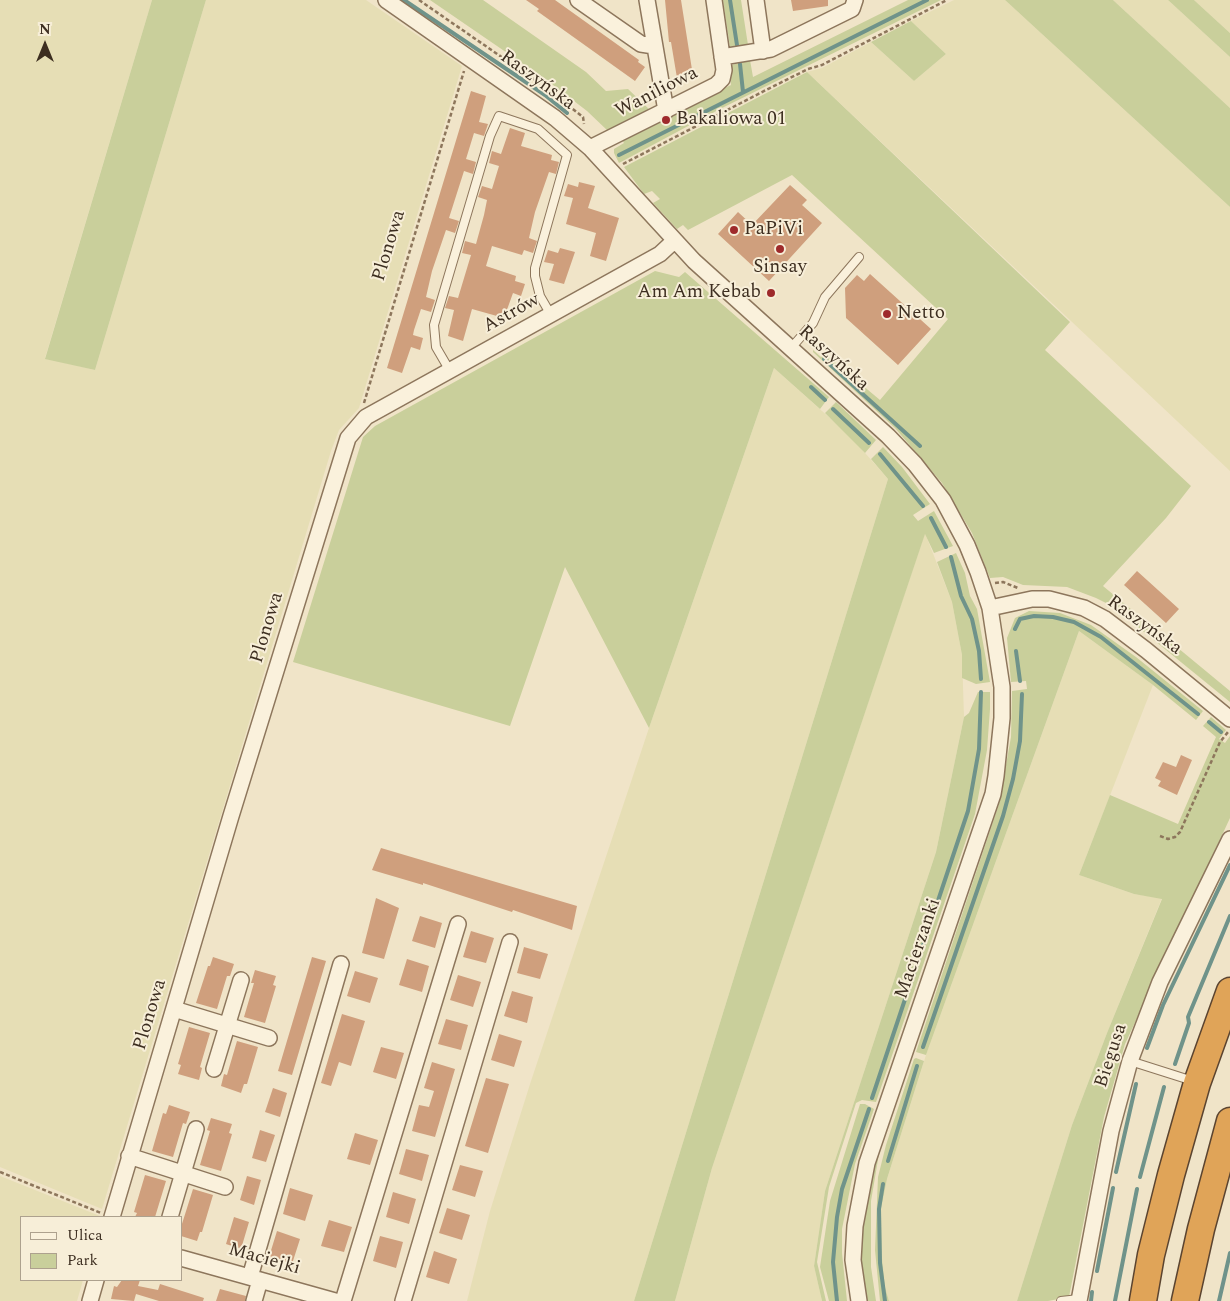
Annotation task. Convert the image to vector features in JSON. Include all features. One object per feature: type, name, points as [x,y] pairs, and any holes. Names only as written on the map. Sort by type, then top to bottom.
[{"type":"highway","points":[[1142,1301],[1170,1175],[1197,1082],[1230,991]]},
{"type":"highway","points":[[1185,1301],[1201,1228],[1230,1121]]},
{"type":"street","name":"Raszyńska","points":[[386,0],[556,118],[590,148],[674,241],[888,436],[935,489],[967,545],[990,608],[1032,599],[1049,599],[1084,608],[1105,619],[1146,650],[1230,719]]},
{"type":"street","points":[[578,0],[641,44],[654,46]]},
{"type":"street","points":[[647,0],[666,111]]},
{"type":"street","name":"Waniliowa","points":[[590,148],[716,85],[722,79],[722,57],[714,0]]},
{"type":"street","points":[[756,0],[763,52]]},
{"type":"street","points":[[722,57],[763,52],[852,9],[855,0]]},
{"type":"street","name":"Astrów","points":[[365,412],[450,371],[660,254],[674,241]]},
{"type":"street","name":"Plonowa","points":[[105,1213],[130,1156],[344,447],[365,412]]},
{"type":"street","name":"Macierzanki","points":[[859,1301],[853,1260],[855,1226],[868,1163],[992,794],[996,776],[1002,718],[1002,687],[990,608]]},
{"type":"street","name":"Biegusa","points":[[1079,1300],[1111,1132],[1130,1061],[1160,982],[1230,839]]},
{"type":"street","points":[[343,1301],[458,924]]},
{"type":"street","points":[[403,1301],[510,942]]},
{"type":"street","points":[[254,1301],[255,1279],[341,964]]},
{"type":"street","points":[[214,1069],[241,980]]},
{"type":"street","points":[[174,1009],[269,1038]]},
{"type":"street","points":[[170,1216],[196,1129]]},
{"type":"street","points":[[130,1156],[225,1187]]},
{"type":"street","name":"Maciejki","points":[[182,1258],[335,1301]]},
{"type":"street","points":[[90,1301],[96,1281]]},
{"type":"lane","points":[[450,371],[436,347],[434,325],[490,136],[499,116],[538,129],[567,154],[535,268],[538,290],[551,315]]},
{"type":"lane","points":[[791,348],[813,324],[825,297],[859,257]]},
{"type":"lane","points":[[1130,1061],[1197,1082]]},
{"type":"lane","points":[[1061,1301],[1079,1300]]},
{"type":"path","points":[[419,0],[574,109],[584,120],[582,127]]},
{"type":"path","points":[[617,168],[766,90],[808,69],[822,65],[947,0]]},
{"type":"path","name":"Plonowa","points":[[365,412],[468,56]]},
{"type":"path","points":[[1160,836],[1168,839],[1175,837],[1180,832],[1220,742],[1230,728]]},
{"type":"path","points":[[0,1172],[105,1213]]},
{"type":"shaded area","points":[[0,0],[152,0],[45,358],[95,370],[206,0],[366,0],[462,66],[359,408],[339,430],[331,451],[102,1209],[0,1167]]},
{"type":"shaded area","points":[[954,0],[1005,0],[1230,207],[1230,471],[807,72],[822,68],[871,42],[914,81],[946,54],[911,21]]},
{"type":"shaded area","points":[[1113,0],[1168,0],[1230,57],[1230,108]]},
{"type":"shaded area","points":[[1194,0],[1230,0],[1230,33]]},
{"type":"shaded area","points":[[774,368],[851,437],[888,479],[634,1301],[467,1301],[490,1211],[531,1081],[649,728]]},
{"type":"shaded area","points":[[925,533],[952,602],[962,655],[964,717],[936,852],[825,1191],[814,1266],[822,1301],[675,1301],[712,1168]]},
{"type":"shaded area","points":[[1079,631],[1153,685],[1079,875],[1134,894],[1162,898],[1072,1125],[1017,1301],[889,1301],[885,1287],[882,1258],[881,1209],[887,1179],[926,1055]]},
{"type":"shaded area","points":[[0,1176],[100,1216],[20,1216],[20,1281],[83,1281],[77,1301],[0,1301]]},
{"type":"green space","points":[[152,0],[206,0],[95,370],[45,359]]},
{"type":"green space","points":[[430,0],[483,0],[586,72],[606,91],[628,89],[651,111],[608,131],[587,111],[548,81]]},
{"type":"green space","points":[[723,0],[741,0],[748,45],[730,47]]},
{"type":"green space","points":[[908,0],[941,0],[720,109],[619,163],[614,149],[624,143],[621,138],[731,85],[729,69],[732,65],[750,60],[753,77]]},
{"type":"green space","points":[[1005,0],[1113,0],[1230,108],[1230,207]]},
{"type":"green space","points":[[1168,0],[1194,0],[1230,33],[1230,57]]},
{"type":"green space","points":[[911,21],[946,54],[914,81],[871,42]]},
{"type":"green space","points":[[807,72],[1070,322],[1045,350],[1191,486],[1166,518],[1103,586],[1230,691],[1230,702],[1112,606],[1067,587],[1023,585],[1003,577],[990,578],[972,533],[942,483],[895,428],[813,352],[813,350],[821,357],[825,354],[880,400],[948,319],[792,175],[688,230],[683,225],[677,229],[653,203],[660,199],[652,191],[644,194],[624,167]]},
{"type":"green space","points":[[655,271],[679,277],[685,272],[829,397],[820,409],[774,368],[649,728],[565,567],[510,726],[293,662],[363,437],[375,426]]},
{"type":"green space","points":[[836,402],[876,440],[865,453],[825,413]]},
{"type":"green space","points":[[883,447],[902,467],[930,504],[913,515],[918,521],[934,511],[953,546],[934,553],[925,534],[712,1168],[675,1301],[634,1301],[888,479],[871,459]]},
{"type":"green space","points":[[956,553],[965,573],[970,596],[977,609],[990,682],[976,684],[962,678],[962,655],[952,602],[937,562]]},
{"type":"green space","points":[[1029,611],[1060,613],[1091,625],[1136,657],[1203,711],[1196,720],[1153,685],[1079,631],[926,1055],[916,1052],[999,804],[1011,737],[1012,691],[1027,689],[1026,681],[1011,682],[1007,638],[1015,618]]},
{"type":"green space","points":[[978,692],[990,692],[990,709],[987,750],[975,814],[876,1102],[862,1100],[856,1103],[829,1187],[817,1262],[826,1301],[822,1301],[814,1266],[825,1191],[936,852],[964,717],[969,713]]},
{"type":"green space","points":[[1211,717],[1226,730],[1219,739],[1225,743],[1230,736],[1230,818],[1125,1044],[1104,1117],[1069,1297],[1048,1301],[1017,1301],[1072,1125],[1107,1033],[1162,899],[1134,894],[1079,875],[1110,795],[1178,824],[1216,737],[1203,726]]},
{"type":"green space","points":[[914,1059],[924,1061],[887,1179],[881,1209],[882,1258],[885,1287],[889,1301],[880,1301],[875,1250],[878,1177],[886,1145]]},
{"type":"green space","points":[[860,1104],[865,1104],[874,1109],[855,1164],[842,1229],[842,1253],[847,1301],[829,1301],[820,1267],[830,1201]]},
{"type":"green space","points":[[881,1142],[871,1201],[871,1267],[876,1301],[866,1301],[861,1267],[862,1224],[870,1179]]},
{"type":"building","points":[[526,0],[555,0],[639,60],[638,62],[645,67],[635,81],[537,11],[539,9]]},
{"type":"building","points":[[665,0],[681,0],[693,76],[677,78],[671,42],[669,42]]},
{"type":"building","points":[[791,0],[828,0],[828,6],[793,11]]},
{"type":"building","points":[[471,91],[486,96],[479,122],[488,124],[484,136],[474,133],[466,159],[476,162],[473,174],[464,171],[449,218],[459,221],[455,233],[446,230],[432,271],[426,297],[435,300],[431,312],[421,309],[414,330],[413,335],[423,338],[420,350],[411,347],[402,373],[387,368]]},
{"type":"building","points":[[510,128],[525,133],[521,146],[552,155],[551,160],[559,162],[556,174],[549,172],[535,212],[529,238],[537,241],[533,253],[524,250],[522,255],[492,246],[486,266],[516,276],[515,281],[525,284],[521,296],[513,293],[504,318],[472,309],[463,341],[448,336],[454,310],[445,308],[449,296],[458,298],[471,255],[462,253],[465,241],[476,244],[487,200],[478,197],[482,186],[492,189],[499,166],[489,163],[492,151],[501,154]]},
{"type":"building","points":[[579,182],[595,186],[588,208],[619,218],[606,261],[590,256],[596,233],[566,224],[573,198],[564,196],[568,184],[578,187]]},
{"type":"building","points":[[790,185],[807,200],[802,205],[822,223],[769,281],[718,234],[738,212],[752,225]]},
{"type":"building","points":[[560,248],[575,252],[564,284],[549,280],[554,264],[544,262],[548,250],[558,253]]},
{"type":"building","points":[[870,274],[931,329],[898,365],[846,318],[845,288],[857,275],[864,281]]},
{"type":"building","points":[[1137,571],[1179,609],[1166,623],[1124,585]]},
{"type":"building","points":[[1181,755],[1192,760],[1177,795],[1158,786],[1161,781],[1155,778],[1163,762],[1176,767]]},
{"type":"building","points":[[381,848],[577,906],[572,930],[423,883],[423,885],[372,870]]},
{"type":"building","points":[[376,898],[399,908],[384,959],[362,953]]},
{"type":"building","points":[[420,916],[442,923],[435,948],[412,941]]},
{"type":"building","points":[[471,931],[494,938],[486,963],[463,957]]},
{"type":"building","points":[[524,947],[548,954],[540,979],[517,973]]},
{"type":"building","points":[[213,957],[234,964],[230,976],[227,976],[217,1009],[196,1003],[208,966],[210,966]]},
{"type":"building","points":[[312,957],[326,961],[292,1075],[278,1071]]},
{"type":"building","points":[[407,959],[429,966],[422,992],[399,985]]},
{"type":"building","points":[[255,970],[276,976],[273,985],[276,986],[265,1023],[244,1017],[254,983],[251,983]]},
{"type":"building","points":[[355,971],[378,978],[370,1003],[347,996]]},
{"type":"building","points":[[458,975],[481,982],[473,1007],[450,1000]]},
{"type":"building","points":[[512,991],[533,997],[527,1023],[504,1016]]},
{"type":"building","points":[[342,1014],[365,1021],[351,1066],[339,1062],[331,1086],[321,1083]]},
{"type":"building","points":[[446,1019],[468,1025],[461,1050],[438,1044]]},
{"type":"building","points":[[189,1027],[210,1033],[200,1067],[202,1068],[199,1080],[178,1074],[181,1065],[178,1064]]},
{"type":"building","points":[[499,1034],[522,1041],[514,1067],[491,1060]]},
{"type":"building","points":[[237,1041],[258,1047],[247,1084],[244,1084],[241,1093],[221,1086],[224,1074],[227,1075]]},
{"type":"building","points":[[381,1047],[404,1053],[396,1079],[373,1072]]},
{"type":"building","points":[[432,1062],[455,1069],[435,1137],[412,1131],[419,1105],[429,1107],[434,1091],[424,1088]]},
{"type":"building","points":[[486,1078],[509,1084],[488,1153],[465,1146]]},
{"type":"building","points":[[273,1088],[287,1093],[280,1117],[265,1112]]},
{"type":"building","points":[[169,1105],[190,1112],[186,1124],[183,1123],[173,1157],[152,1151],[163,1113],[166,1114]]},
{"type":"building","points":[[211,1118],[232,1124],[229,1133],[232,1134],[221,1171],[200,1165],[210,1131],[207,1130]]},
{"type":"building","points":[[260,1130],[275,1135],[266,1162],[252,1158]]},
{"type":"building","points":[[355,1133],[378,1140],[370,1165],[347,1159]]},
{"type":"building","points":[[406,1149],[429,1155],[422,1181],[399,1174]]},
{"type":"building","points":[[460,1165],[483,1171],[475,1197],[452,1190]]},
{"type":"building","points":[[145,1175],[166,1181],[155,1216],[136,1216],[137,1213],[134,1212]]},
{"type":"building","points":[[247,1176],[261,1180],[254,1205],[240,1200]]},
{"type":"building","points":[[290,1188],[313,1195],[305,1221],[283,1214]]},
{"type":"building","points":[[193,1189],[213,1195],[202,1232],[200,1232],[197,1241],[182,1236],[182,1224]]},
{"type":"building","points":[[393,1192],[416,1199],[409,1224],[386,1217]]},
{"type":"building","points":[[447,1208],[470,1215],[462,1240],[439,1233]]},
{"type":"building","points":[[234,1217],[249,1222],[241,1249],[226,1244]]},
{"type":"building","points":[[329,1220],[352,1227],[344,1252],[321,1246]]},
{"type":"building","points":[[277,1231],[300,1239],[292,1264],[269,1257]]},
{"type":"building","points":[[380,1236],[403,1242],[396,1268],[373,1261]]},
{"type":"building","points":[[434,1251],[457,1259],[449,1284],[426,1277]]},
{"type":"building","points":[[121,1281],[140,1281],[138,1286],[158,1290],[160,1284],[204,1298],[203,1301],[159,1301],[136,1294],[134,1301],[111,1299],[114,1286],[117,1287]]},
{"type":"building","points":[[220,1289],[246,1296],[245,1301],[216,1301]]},
{"type":"waterway","points":[[404,0],[545,95],[567,113]]},
{"type":"waterway","points":[[730,0],[737,45]]},
{"type":"waterway","points":[[619,155],[927,0]]},
{"type":"waterway","points":[[740,64],[743,92]]},
{"type":"waterway","points":[[824,359],[920,446]]},
{"type":"waterway","points":[[811,387],[825,400]]},
{"type":"waterway","points":[[833,409],[869,443]]},
{"type":"waterway","points":[[880,454],[923,506]]},
{"type":"waterway","points":[[931,518],[946,547]]},
{"type":"waterway","points":[[951,557],[961,596],[972,619],[979,651],[981,679]]},
{"type":"waterway","points":[[1015,629],[1020,619],[1034,616],[1053,617],[1074,622],[1101,637],[1198,714]]},
{"type":"waterway","points":[[1016,651],[1020,681]]},
{"type":"waterway","points":[[872,1098],[968,811],[979,749],[981,692]]},
{"type":"waterway","points":[[923,1047],[1003,816],[1013,779],[1020,741],[1022,694]]},
{"type":"waterway","points":[[1209,722],[1221,732]]},
{"type":"waterway","points":[[1147,1048],[1163,1005],[1230,865]]},
{"type":"waterway","points":[[1175,1064],[1189,1023],[1188,1017],[1230,916]]},
{"type":"waterway","points":[[888,1161],[917,1066]]},
{"type":"waterway","points":[[1116,1172],[1136,1084]]},
{"type":"waterway","points":[[1140,1177],[1164,1087]]},
{"type":"waterway","points":[[837,1301],[833,1262],[837,1217],[842,1189],[869,1109]]},
{"type":"waterway","points":[[883,1184],[879,1209],[880,1263],[885,1301]]},
{"type":"waterway","points":[[1097,1271],[1113,1188]]},
{"type":"waterway","points":[[1115,1301],[1137,1189]]},
{"type":"waterway","points":[[1219,1301],[1230,1253]]},
{"type":"waterway","points":[[1091,1301],[1092,1292]]},
{"type":"place","name":"Bakaliowa 01","points":[[666,120]]},
{"type":"place","name":"PaPiVi","points":[[734,230]]},
{"type":"place","name":"Sinsay","points":[[780,249]]},
{"type":"place","name":"Am Am Kebab","points":[[771,293]]},
{"type":"place","name":"Netto","points":[[887,314]]}]
